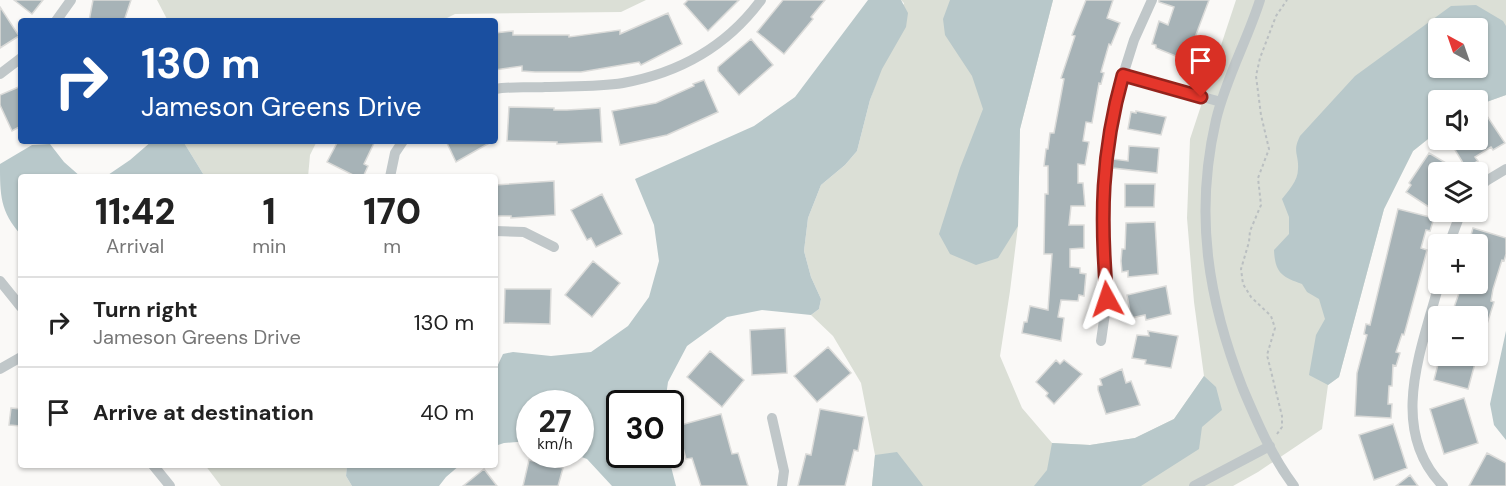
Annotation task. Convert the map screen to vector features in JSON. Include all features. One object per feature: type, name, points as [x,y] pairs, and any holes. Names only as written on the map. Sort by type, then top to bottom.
[{"type":"street","points":[[58,18],[71,0]]},
{"type":"street","points":[[498,89],[621,83],[652,77],[688,63],[712,48],[737,28],[761,0]]},
{"type":"street","points":[[1101,341],[1107,299],[1103,249],[1106,155],[1114,108],[1123,75],[1134,40],[1152,0]]},
{"type":"street","points":[[1260,0],[1221,102],[1211,144],[1206,186],[1206,238],[1210,274],[1219,317],[1232,358],[1250,406],[1269,446],[1294,486]]},
{"type":"street","points":[[0,74],[18,60]]},
{"type":"street","points":[[1123,75],[1221,102]]},
{"type":"street","points":[[391,174],[395,153],[402,144]]},
{"type":"street","points":[[1488,180],[1506,169]]},
{"type":"street","points":[[498,231],[524,232],[554,247]]},
{"type":"street","points":[[0,281],[18,303]]},
{"type":"street","points":[[1436,294],[1416,369],[1411,412],[1424,460],[1443,486]]},
{"type":"street","points":[[0,369],[18,359]]},
{"type":"street","points":[[772,418],[784,471],[782,486]]},
{"type":"street","points":[[1194,486],[1269,446]]},
{"type":"street","points":[[155,468],[170,486]]},
{"type":"path","points":[[1276,435],[1282,427],[1282,416],[1267,355],[1275,328],[1271,316],[1251,297],[1243,284],[1241,269],[1250,231],[1261,206],[1258,178],[1269,149],[1261,115],[1256,75],[1276,16],[1287,0]]},
{"type":"shaded area","points":[[157,0],[646,0],[621,12],[455,14],[447,18],[166,18]]},
{"type":"shaded area","points":[[868,0],[901,0],[908,13],[906,27],[882,69],[870,100],[857,151],[845,165],[821,185],[808,218],[804,251],[811,277],[821,299],[819,309],[811,315],[762,310],[727,317],[687,346],[668,382],[667,390],[606,390],[606,468],[671,468],[676,486],[612,486],[594,467],[594,390],[516,390],[516,442],[498,445],[498,365],[503,354],[513,352],[551,356],[591,352],[628,326],[649,297],[659,261],[654,225],[635,179],[754,126],[795,97]]},
{"type":"shaded area","points":[[901,0],[1053,0],[1020,129],[1018,226],[1000,356],[1022,408],[1052,443],[1090,445],[1135,438],[1174,419],[1204,376],[1194,302],[1187,218],[1190,139],[1236,0],[1506,0],[1506,95],[1488,101],[1488,90],[1428,90],[1428,139],[1413,151],[1384,209],[1339,377],[1328,385],[1322,429],[1233,486],[872,486],[875,455],[861,383],[833,336],[811,315],[819,309],[821,299],[811,277],[804,251],[808,218],[821,185],[845,165],[857,151],[870,100],[904,3]]},
{"type":"shaded area","points":[[950,0],[1053,0],[1020,129],[1018,226],[998,258],[976,265],[950,254],[939,234],[960,168],[983,109],[972,76],[945,35],[943,19]]},
{"type":"shaded area","points":[[1476,5],[1503,21],[1506,26],[1506,95],[1488,101],[1488,90],[1428,90],[1428,139],[1413,151],[1384,209],[1339,377],[1328,385],[1309,375],[1316,335],[1325,319],[1319,299],[1307,292],[1302,284],[1281,273],[1276,264],[1274,250],[1289,234],[1289,217],[1282,199],[1298,173],[1296,150],[1298,141],[1355,76],[1428,23],[1428,78],[1488,78],[1488,18],[1435,18],[1451,6]]},
{"type":"shaded area","points":[[50,144],[64,162],[78,174],[18,174],[18,231],[5,210],[0,185],[0,164],[32,145]]},
{"type":"shaded area","points":[[149,144],[185,144],[203,174],[109,174]]},
{"type":"shaded area","points":[[185,144],[316,144],[310,155],[308,174],[203,174]]},
{"type":"shaded area","points":[[1506,331],[1506,440],[1494,425],[1490,404]]},
{"type":"shaded area","points":[[1204,376],[1216,387],[1222,410],[1202,427],[1199,449],[1141,486],[1034,486],[1047,470],[1052,443],[1090,445],[1135,438],[1174,419]]},
{"type":"shaded area","points":[[897,452],[923,486],[872,486],[875,455]]},
{"type":"shaded area","points":[[207,468],[347,468],[346,476],[352,486],[221,486]]},
{"type":"shaded area","points":[[347,468],[456,468],[439,486],[352,486],[346,476]]},
{"type":"building","points":[[14,0],[43,0],[32,14]]},
{"type":"building","points":[[93,0],[131,0],[125,18],[90,18]]},
{"type":"building","points":[[688,0],[739,0],[708,31],[684,4]]},
{"type":"building","points":[[783,0],[825,0],[811,17],[813,19],[784,54],[757,32]]},
{"type":"building","points":[[1086,0],[1113,0],[1107,18],[1120,23],[1111,45],[1109,44],[1101,72],[1104,73],[1101,84],[1099,83],[1092,123],[1086,122],[1083,141],[1089,142],[1085,165],[1078,164],[1078,183],[1083,183],[1085,206],[1071,206],[1069,225],[1084,225],[1084,248],[1070,249],[1070,267],[1080,268],[1080,273],[1086,274],[1084,296],[1079,295],[1078,301],[1061,300],[1058,317],[1064,318],[1061,341],[1022,333],[1030,306],[1048,310],[1052,254],[1044,254],[1045,194],[1048,194],[1048,166],[1044,166],[1046,149],[1048,149],[1050,133],[1054,133],[1064,79],[1061,78],[1075,36],[1072,35]]},
{"type":"building","points":[[1159,0],[1209,0],[1191,48],[1189,46],[1183,59],[1156,48],[1156,45],[1152,44],[1159,21],[1168,25],[1174,7],[1159,2]]},
{"type":"building","points":[[0,7],[18,37],[0,48]]},
{"type":"building","points":[[668,13],[682,44],[641,65],[639,62],[581,72],[522,71],[522,66],[498,70],[498,33],[513,31],[513,35],[569,35],[569,37],[620,30],[620,34]]},
{"type":"building","points":[[751,39],[773,65],[739,95],[718,71],[718,67]]},
{"type":"building","points":[[704,80],[718,112],[667,135],[620,145],[612,111],[656,103]]},
{"type":"building","points":[[18,87],[18,128],[12,131],[0,105],[0,95]]},
{"type":"building","points":[[509,107],[554,108],[554,110],[600,108],[602,142],[557,144],[557,142],[507,141]]},
{"type":"building","points":[[1136,111],[1166,117],[1161,135],[1128,129],[1131,112],[1136,113]]},
{"type":"building","points":[[1488,118],[1505,143],[1493,150],[1491,147],[1488,149]]},
{"type":"building","points":[[336,144],[374,144],[364,164],[368,166],[364,174],[351,174],[327,162]]},
{"type":"building","points":[[447,144],[488,144],[456,162]]},
{"type":"building","points":[[1129,146],[1159,148],[1157,173],[1113,168],[1113,159],[1128,161]]},
{"type":"building","points":[[1455,150],[1486,150],[1475,157],[1478,161],[1476,162],[1462,162]]},
{"type":"building","points":[[1429,153],[1444,162],[1428,162],[1428,206],[1406,192],[1411,185],[1409,183]]},
{"type":"building","points":[[554,181],[555,215],[511,218],[511,216],[498,216],[498,185]]},
{"type":"building","points":[[1125,184],[1155,184],[1154,207],[1125,207]]},
{"type":"building","points":[[602,194],[622,234],[596,247],[591,238],[587,240],[571,210]]},
{"type":"building","points":[[1398,209],[1428,216],[1428,222],[1433,222],[1430,231],[1426,230],[1421,248],[1427,250],[1404,335],[1402,334],[1396,352],[1400,353],[1396,366],[1393,365],[1392,386],[1389,386],[1388,404],[1392,404],[1391,418],[1355,416],[1357,373],[1367,335],[1364,334],[1366,324],[1370,325]]},
{"type":"building","points":[[1155,222],[1158,274],[1128,277],[1128,271],[1122,272],[1121,261],[1122,249],[1125,249],[1126,223]]},
{"type":"building","points":[[1473,228],[1506,238],[1506,254],[1493,289],[1491,301],[1494,302],[1488,321],[1488,306],[1454,306],[1459,294],[1488,294],[1488,234],[1471,234]]},
{"type":"building","points":[[593,261],[620,283],[592,317],[565,295]]},
{"type":"building","points":[[1166,286],[1171,314],[1146,320],[1145,315],[1131,318],[1127,295]]},
{"type":"building","points":[[505,289],[551,289],[550,324],[504,323]]},
{"type":"building","points":[[785,328],[787,373],[752,375],[750,330]]},
{"type":"building","points":[[1148,331],[1178,336],[1171,368],[1145,364],[1146,360],[1132,358],[1137,335],[1149,336]]},
{"type":"building","points":[[828,347],[851,373],[817,402],[794,376]]},
{"type":"building","points":[[710,351],[744,380],[722,407],[687,377]]},
{"type":"building","points":[[1056,360],[1060,364],[1064,360],[1082,374],[1054,404],[1046,396],[1048,393],[1036,382]]},
{"type":"building","points":[[1438,366],[1474,366],[1468,389],[1434,380]]},
{"type":"building","points":[[1122,369],[1126,383],[1131,381],[1140,405],[1106,414],[1098,390],[1098,386],[1102,385],[1100,379]]},
{"type":"building","points":[[1464,398],[1478,443],[1444,454],[1430,409]]},
{"type":"building","points":[[11,408],[18,409],[18,426],[9,425]]},
{"type":"building","points":[[820,409],[864,417],[858,451],[854,450],[845,486],[798,486],[806,454],[811,455]]},
{"type":"building","points":[[721,414],[732,454],[738,453],[748,486],[701,486],[692,458],[686,459],[684,424]]},
{"type":"building","points":[[1393,424],[1407,468],[1374,480],[1359,435]]},
{"type":"building","points":[[1487,453],[1506,463],[1506,486],[1469,486]]},
{"type":"building","points":[[527,468],[563,468],[558,486],[523,486]]},
{"type":"building","points":[[484,469],[497,486],[463,486]]},
{"type":"building","points":[[1410,475],[1418,486],[1396,486]]},
{"type":"route","points":[[1107,299],[1103,249],[1106,155],[1114,108],[1123,75],[1201,97]]}]
